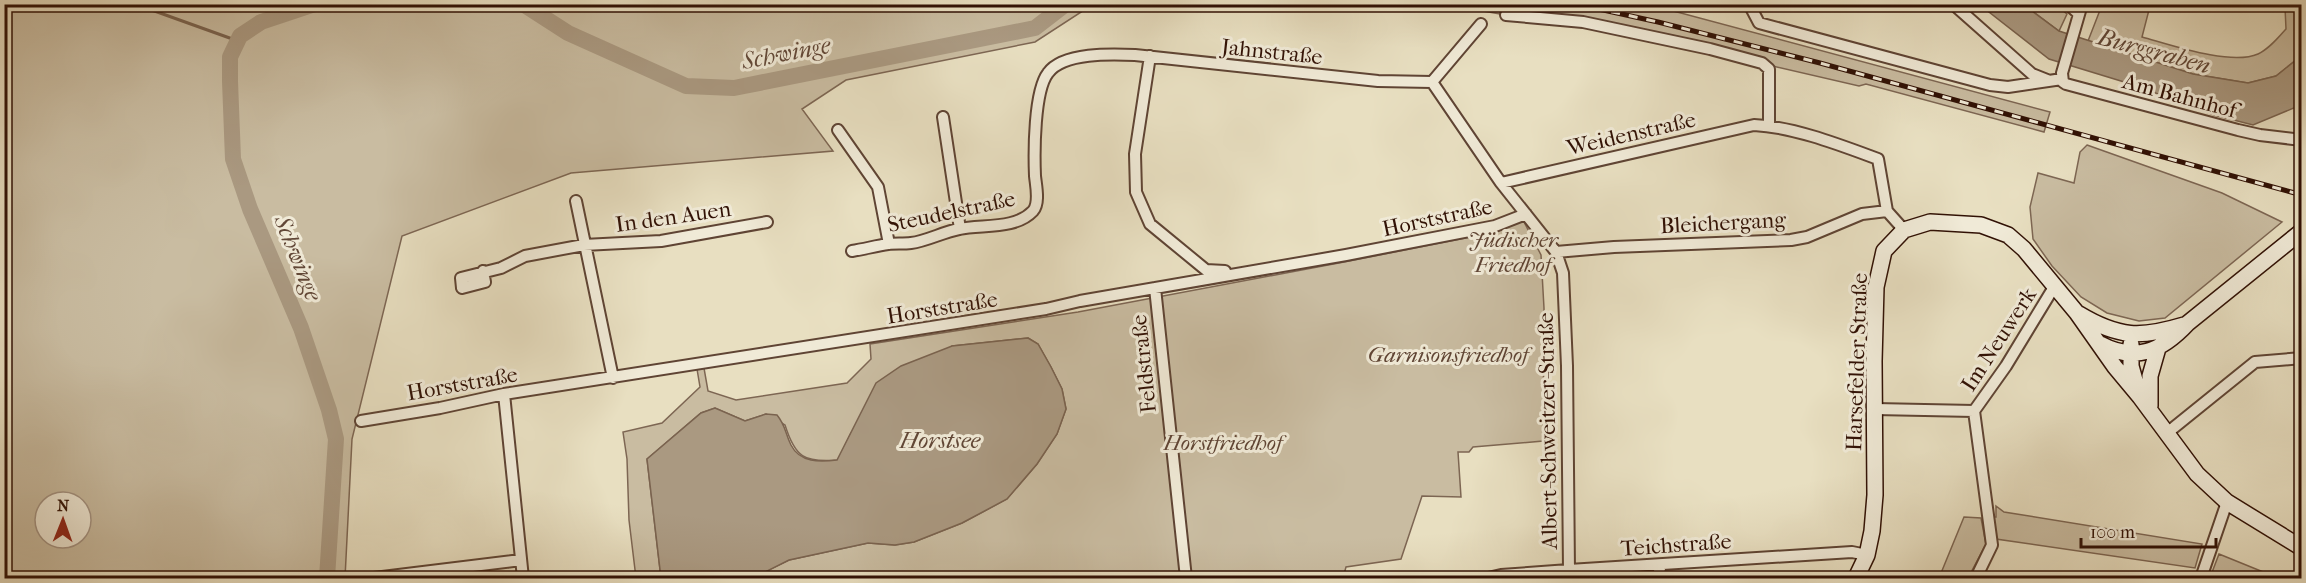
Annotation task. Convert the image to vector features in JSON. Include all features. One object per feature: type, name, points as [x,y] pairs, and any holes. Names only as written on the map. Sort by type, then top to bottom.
[{"type":"main road","points":[[1904,230],[1930,222],[1981,225],[2008,235],[2025,249],[2077,313],[2097,343],[2122,358],[2140,396],[2197,474],[2228,502],[2301,548]]},
{"type":"main road","name":"Harsefelder Straße","points":[[1856,579],[1866,555],[1872,531],[1875,495],[1876,287],[1884,251],[1904,230]]},
{"type":"main road","points":[[2122,358],[2158,348],[2175,337],[2188,323],[2301,231]]},
{"type":"main road","points":[[2077,313],[2114,332],[2130,335],[2162,332],[2188,323]]},
{"type":"main road","points":[[2122,358],[2130,335]]},
{"type":"main road","points":[[2150,409],[2148,388],[2158,348]]},
{"type":"street","points":[[1749,4],[1760,23],[1990,85],[2008,87],[2047,80],[2063,74],[2081,9],[2068,4]]},
{"type":"street","points":[[1953,4],[2032,74],[2047,80]]},
{"type":"street","points":[[1506,15],[1583,22],[1710,49],[1762,63],[1769,69],[1769,126]]},
{"type":"street","points":[[1432,82],[1481,24]]},
{"type":"street","name":"Jahnstraße","points":[[1108,54],[1150,56],[1378,81],[1432,82]]},
{"type":"street","name":"Steudelstraße","points":[[852,251],[889,244],[912,243],[960,229],[991,226],[1023,219],[1035,210],[1037,202],[1035,168],[1037,111],[1045,78],[1056,66],[1067,60],[1108,54]]},
{"type":"street","points":[[1150,56],[1135,154],[1136,192],[1150,224],[1206,270],[1244,272]]},
{"type":"street","name":"Am Bahnhof","points":[[2063,74],[2070,87],[2238,130],[2301,140]]},
{"type":"street","name":"Albert-Schweitzer-Straße","points":[[1432,82],[1501,183],[1556,252],[1563,273],[1567,366],[1569,570]]},
{"type":"street","points":[[943,117],[960,229]]},
{"type":"street","name":"Weidenstraße","points":[[1501,183],[1754,125],[1769,126],[1847,147],[1878,159],[1887,211]]},
{"type":"street","points":[[838,130],[878,187],[889,244]]},
{"type":"street","points":[[576,201],[613,378]]},
{"type":"street","points":[[1887,211],[1904,230]]},
{"type":"street","name":"Bleichergang","points":[[1556,252],[1614,247],[1791,240],[1807,237],[1862,214],[1887,211]]},
{"type":"street","name":"Horststraße","points":[[361,421],[440,408],[504,394],[1000,317],[1495,226],[1526,214]]},
{"type":"street","name":"In den Auen","points":[[483,271],[501,268],[525,256],[584,245],[661,241],[767,222]]},
{"type":"street","name":"Im Neuwerk","points":[[1976,579],[1992,545],[1974,411],[2006,366],[2054,287]]},
{"type":"street","name":"Feldstraße","points":[[1155,288],[1186,579]]},
{"type":"street","points":[[2167,433],[2255,362],[2301,358]]},
{"type":"street","points":[[504,394],[523,579]]},
{"type":"street","name":"Im Neuwerk","points":[[1875,409],[1974,411]]},
{"type":"street","points":[[2201,579],[2228,502]]},
{"type":"street","name":"Teichstraße","points":[[1488,579],[1501,575],[1852,552],[1866,555]]},
{"type":"street","points":[[374,578],[521,560]]},
{"type":"street","points":[[1657,579],[1661,565]]},
{"type":"green space","points":[[4,5],[1092,5],[1035,42],[846,80],[802,109],[833,151],[571,173],[402,236],[352,439],[345,578],[5,578]]},
{"type":"green space","points":[[1448,5],[1651,5],[2050,112],[2044,132],[1866,84],[1859,86],[1583,22],[1506,15]]},
{"type":"green space","points":[[2024,5],[2056,5],[2067,14],[2059,31]]},
{"type":"green space","points":[[2102,5],[2150,6],[2142,37],[2201,53],[2233,58],[2258,54],[2273,43],[2286,29],[2285,7],[2301,16],[2301,56],[2276,76],[2248,83],[2193,74],[2088,41]]},
{"type":"green space","points":[[2087,145],[2222,193],[2282,222],[2165,318],[2139,321],[2107,313],[2081,297],[2052,266],[2033,239],[2030,207],[2038,173],[2074,183],[2080,152]]},
{"type":"green space","points":[[1523,220],[1541,255],[1544,308],[1543,441],[1473,447],[1469,452],[1458,452],[1461,497],[1422,496],[1401,559],[1346,567],[1343,578],[753,578],[789,560],[868,543],[895,545],[914,542],[962,523],[1007,499],[1037,464],[1057,434],[1066,409],[1062,389],[1051,367],[1038,344],[1028,338],[952,346],[851,433],[838,460],[817,460],[802,456],[793,444],[785,425],[766,414],[745,421],[715,408],[701,413],[647,459],[661,578],[636,578],[629,520],[627,459],[623,432],[662,423],[700,387],[697,369],[704,368],[708,391],[736,400],[847,383],[871,359],[870,344],[1078,312],[1344,262],[1496,232]]},
{"type":"green space","points":[[1996,506],[2004,512],[2202,544],[2195,568],[1996,539],[1992,517],[1996,517]]},
{"type":"green space","points":[[1964,517],[1981,518],[1986,544],[1968,578],[1939,578]]},
{"type":"green space","points":[[2219,554],[2278,578],[2220,578],[2211,575]]},
{"type":"water","points":[[1980,5],[2024,5],[2059,31],[2193,74],[2248,83],[2276,76],[2301,56],[2301,105],[2253,125],[2214,115],[2134,85],[2049,59]]},
{"type":"water","name":"Horstsee","points":[[1028,338],[1038,344],[1051,367],[1062,389],[1066,409],[1057,434],[1037,464],[1007,499],[962,523],[914,542],[895,545],[868,543],[789,560],[753,578],[661,578],[647,459],[701,413],[715,408],[745,421],[766,414],[777,415],[791,445],[800,455],[817,461],[837,460],[876,383],[901,366],[952,346]]},
{"type":"waterway","points":[[135,4],[238,41]]},
{"type":"waterway","name":"Schwinge","points":[[315,4],[261,22],[240,36],[230,57],[230,81],[233,159],[250,209],[301,328],[329,410],[336,439],[327,578]]},
{"type":"waterway","name":"Schwinge","points":[[523,4],[568,33],[686,86],[734,88],[1035,28],[1066,4]]},
{"type":"railway","points":[[1576,4],[1820,63],[2302,195]]},
{"type":"water label","name":"Burggraben","points":[[2154,51]]},
{"type":"park label","name":"Jüdischer Friedhof","points":[[1513,252]]},
{"type":"park label","name":"Garnisonsfriedhof","points":[[1448,354]]},
{"type":"park label","name":"Horstfriedhof","points":[[1223,442]]}]
